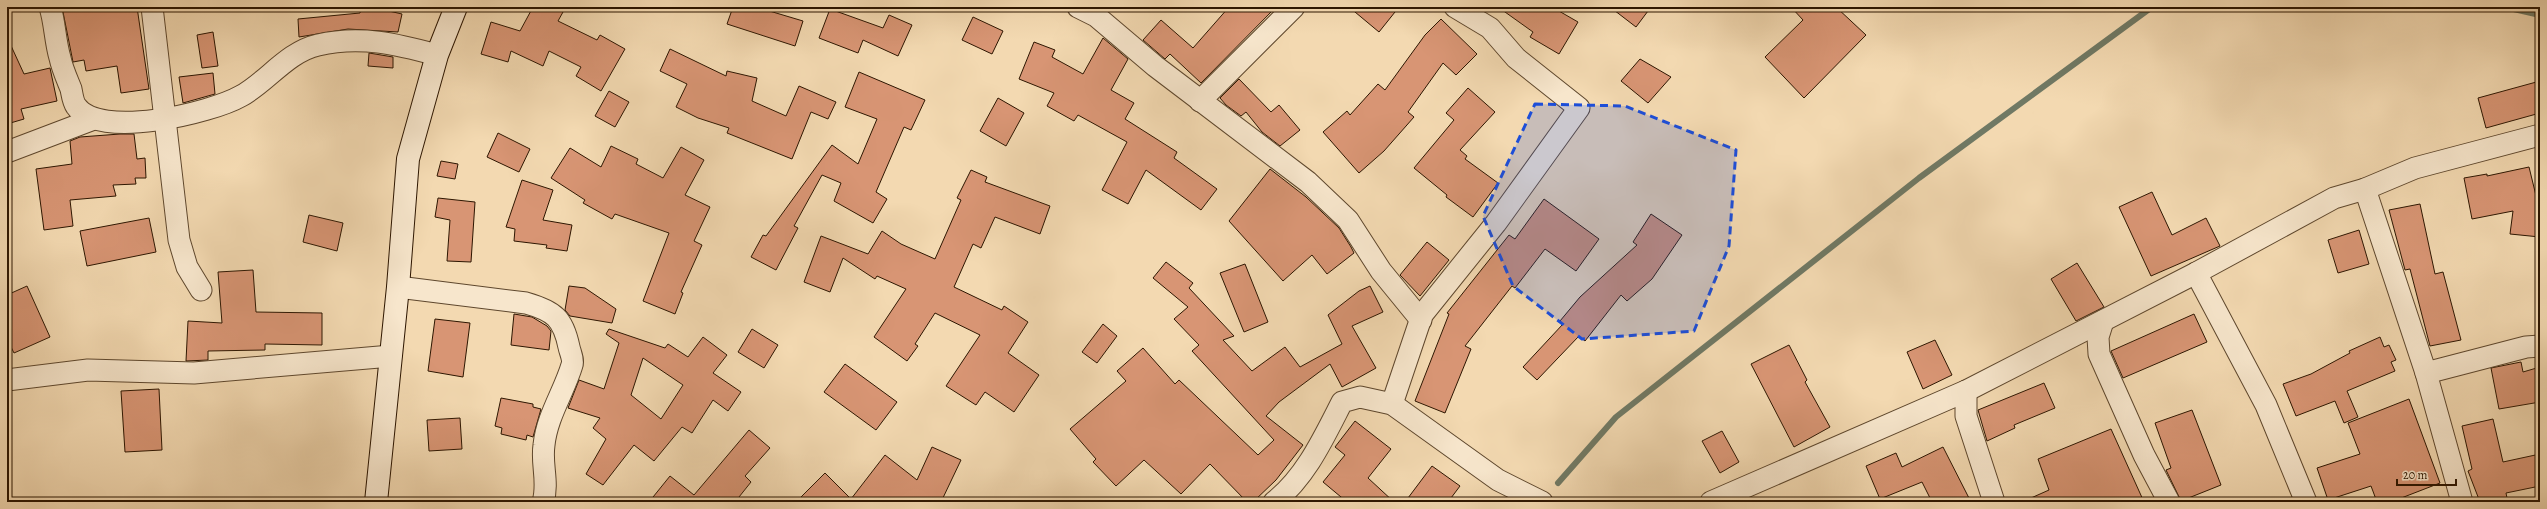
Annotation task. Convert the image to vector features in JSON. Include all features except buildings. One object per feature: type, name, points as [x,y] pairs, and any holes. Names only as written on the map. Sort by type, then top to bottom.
[{"type":"main road","points":[[376,502],[398,287],[408,159],[437,55],[456,7]]},
{"type":"street","points":[[50,7],[60,57],[77,107],[94,119]]},
{"type":"street","points":[[152,7],[179,240],[187,267],[201,290]]},
{"type":"street","points":[[1078,7],[1096,16],[1200,101],[1308,182],[1348,220],[1381,271],[1421,320]]},
{"type":"street","points":[[1200,101],[1294,7]]},
{"type":"street","points":[[1392,404],[1422,315],[1496,223],[1579,108],[1516,58],[1490,28],[1455,7]]},
{"type":"street","points":[[7,152],[94,119],[123,121],[179,117],[221,107],[243,95],[292,58],[316,45],[339,41],[370,40],[437,55]]},
{"type":"street","points":[[1711,502],[1966,391],[2196,273],[2334,198],[2364,189],[2415,168],[2540,136]]},
{"type":"street","points":[[2364,189],[2426,372],[2462,502]]},
{"type":"street","points":[[2196,273],[2266,404],[2306,502]]},
{"type":"street","points":[[398,287],[526,303],[545,308],[557,316],[566,333],[573,363],[552,410],[544,445],[547,489],[543,502]]},
{"type":"street","points":[[2102,321],[2098,337],[2099,354],[2144,455],[2169,502]]},
{"type":"street","points":[[2426,372],[2526,347],[2540,346]]},
{"type":"street","points":[[7,380],[88,370],[194,373],[391,356]]},
{"type":"street","points":[[1966,391],[1966,416],[1994,502]]},
{"type":"street","points":[[1274,502],[1291,489],[1318,448],[1342,402],[1360,397],[1392,404],[1498,480],[1542,502]]},
{"type":"highlighted area","points":[[1535,104],[1625,106],[1736,150],[1729,246],[1694,331],[1582,339],[1513,286],[1483,216]]},
{"type":"waterway","points":[[1558,483],[1616,417],[1919,178],[2152,7]]},
{"type":"waterway","points":[[2505,7],[2540,15]]}]
